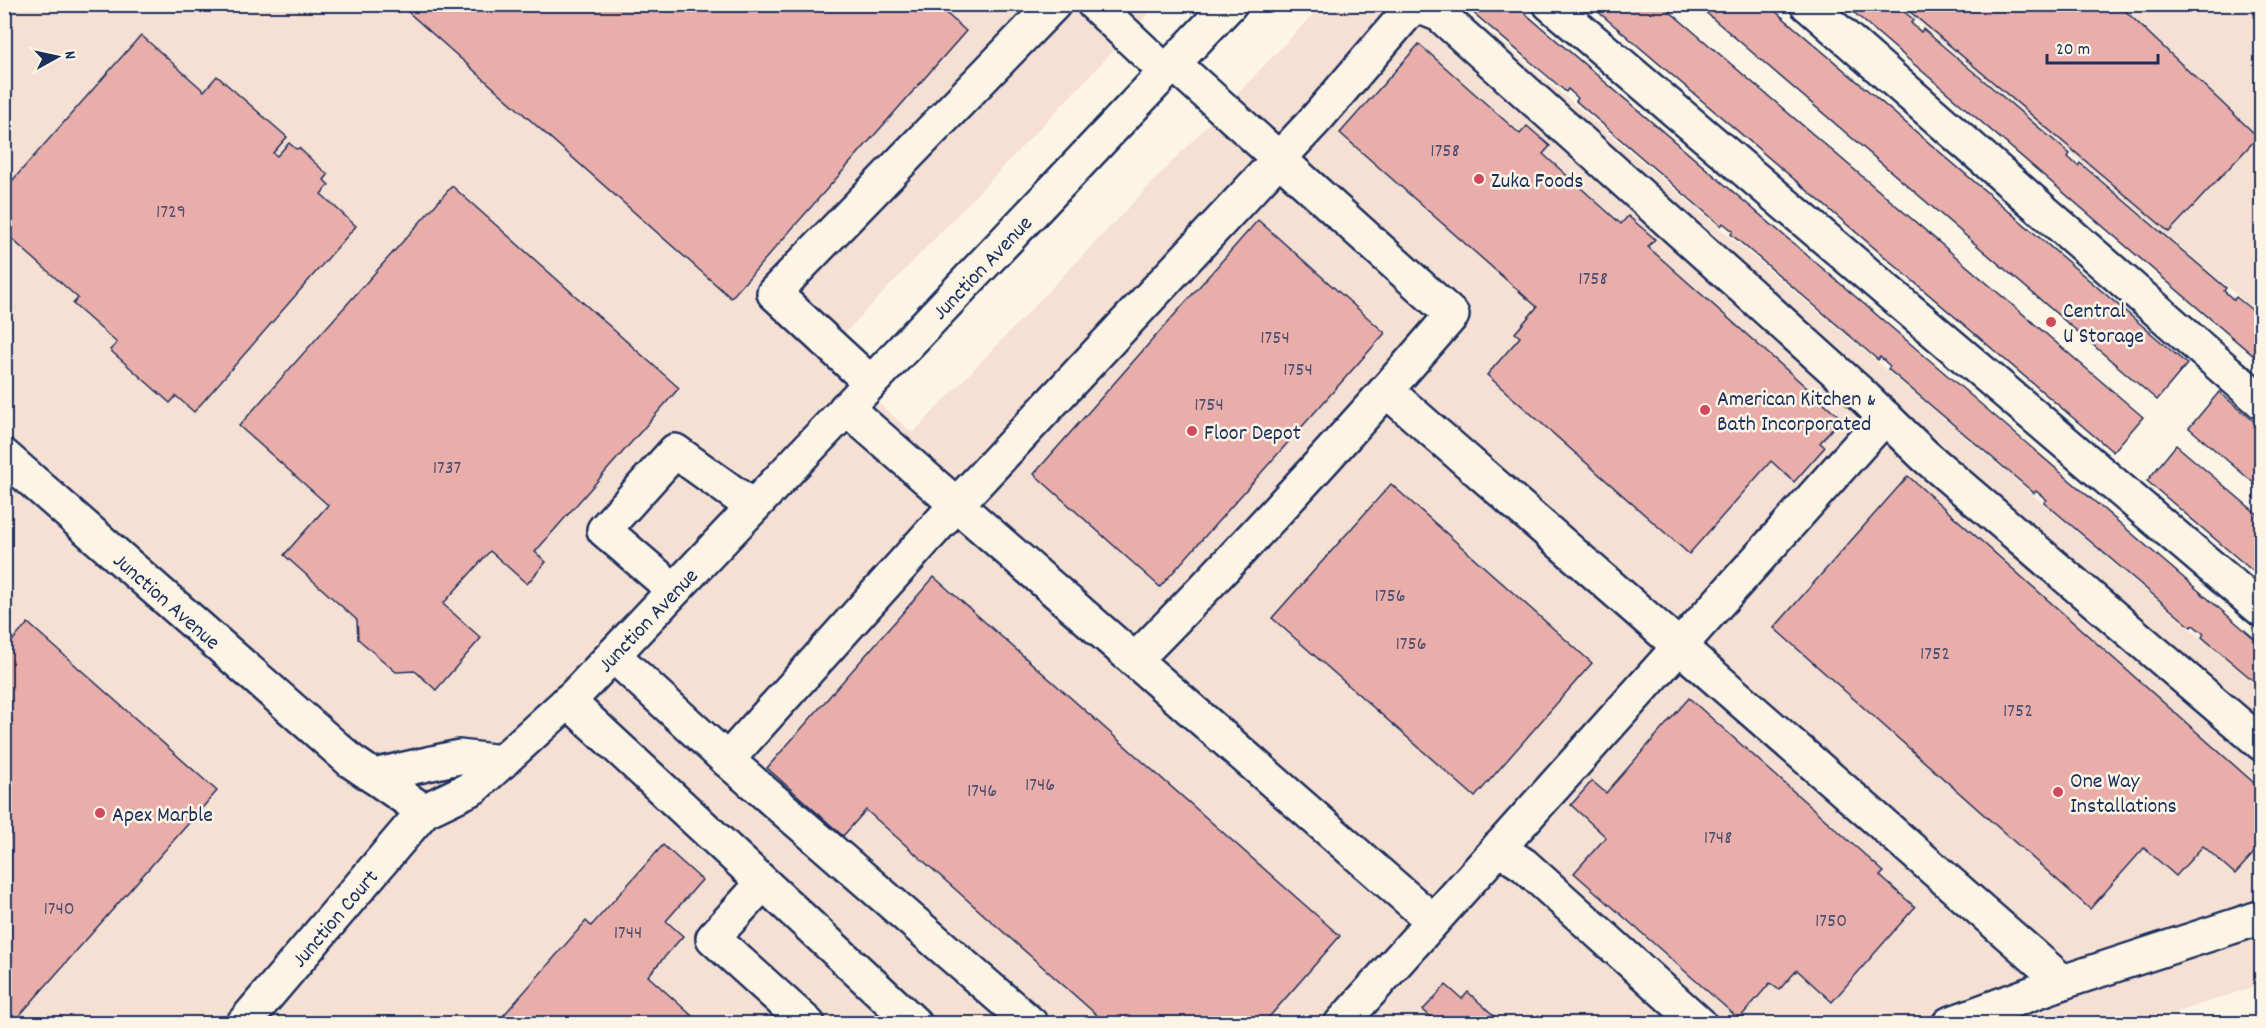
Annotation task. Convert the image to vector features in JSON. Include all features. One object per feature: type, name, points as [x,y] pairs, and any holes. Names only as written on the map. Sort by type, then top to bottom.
[{"type":"street","points":[[870,382],[774,293],[1054,4]]},
{"type":"street","points":[[1094,4],[1279,159],[1452,315],[1387,391],[1198,596],[1135,660]]},
{"type":"street","name":"Junction Avenue","points":[[4,456],[333,745],[424,811],[474,787],[568,701],[1230,4]]},
{"type":"street","points":[[1550,4],[2262,610]]},
{"type":"street","points":[[1807,4],[2262,402]]},
{"type":"street","points":[[727,760],[956,505],[1279,159],[1414,5],[1440,15],[1885,417],[1925,456],[2262,744]]},
{"type":"street","points":[[1387,391],[2063,982]]},
{"type":"street","points":[[846,408],[1432,920]]},
{"type":"street","points":[[1341,1023],[1885,417]]},
{"type":"street","points":[[674,590],[604,530],[675,451],[753,507]]},
{"type":"street","points":[[613,654],[727,760],[1031,1023]]},
{"type":"street","points":[[568,701],[915,1023]]},
{"type":"street","points":[[373,776],[459,757],[502,762]]},
{"type":"street","name":"Junction Court","points":[[243,1023],[424,811]]},
{"type":"street","points":[[1498,848],[1524,865],[1700,1023]]},
{"type":"street","points":[[763,883],[713,938],[808,1023]]},
{"type":"street","points":[[1949,1023],[2063,982],[2262,917]]},
{"type":"shaded area","points":[[5,5],[1157,5],[823,356],[913,433],[1322,5],[1458,5],[2261,689],[2261,984],[2146,1023],[5,1024]]},
{"type":"shaded area","points":[[1899,5],[2261,5],[2261,316]]},
{"type":"building","points":[[399,4],[936,4],[966,31],[731,298]]},
{"type":"building","points":[[1463,4],[1514,4],[2262,645],[2262,688],[2202,637],[2204,634],[2193,625],[2191,627],[2044,502],[2047,500],[2036,491],[2034,493],[1888,369],[1890,366],[1880,357],[1878,360],[1731,234],[1733,231],[1723,223],[1721,226],[1576,101],[1578,98],[1568,89],[1566,92]]},
{"type":"building","points":[[1589,4],[1661,4],[2143,417],[2113,452]]},
{"type":"building","points":[[1696,4],[1767,4],[2187,364],[2157,400]]},
{"type":"building","points":[[1844,4],[1895,4],[1914,20],[1911,23],[1921,32],[1923,29],[2070,154],[2068,157],[2078,166],[2080,163],[2226,288],[2224,291],[2234,300],[2236,297],[2262,318],[2262,363]]},
{"type":"building","points":[[1901,4],[2118,4],[2258,137],[2169,232]]},
{"type":"building","points":[[141,35],[204,91],[217,76],[287,137],[273,153],[277,156],[289,143],[296,149],[299,148],[328,175],[324,180],[329,185],[321,194],[356,226],[194,412],[176,396],[170,403],[110,350],[117,343],[73,304],[78,298],[4,232],[4,190]]},
{"type":"building","points":[[1419,44],[1520,134],[1527,126],[1550,146],[1543,154],[1621,224],[1628,216],[1655,239],[1648,247],[1841,418],[1820,443],[1825,447],[1794,482],[1771,461],[1689,554],[1487,375],[1520,337],[1515,333],[1537,307],[1340,133]]},
{"type":"building","points":[[452,186],[679,388],[535,552],[546,562],[527,584],[490,551],[443,604],[481,638],[436,690],[415,671],[396,672],[358,639],[357,620],[284,555],[328,505],[239,426]]},
{"type":"building","points":[[1258,220],[1385,333],[1160,587],[1034,474]]},
{"type":"building","points":[[2219,392],[2262,428],[2262,490],[2189,428]]},
{"type":"building","points":[[2176,445],[2262,518],[2262,579],[2147,481]]},
{"type":"building","points":[[1908,476],[2262,790],[2262,844],[2235,874],[2203,846],[2176,876],[2144,848],[2090,909],[1774,628]]},
{"type":"building","points":[[1391,484],[1592,663],[1475,797],[1272,618]]},
{"type":"building","points":[[934,577],[1340,936],[1263,1024],[1107,1024],[866,810],[843,836],[767,768]]},
{"type":"building","points":[[28,623],[217,791],[12,1024],[4,1024],[4,650]]},
{"type":"building","points":[[1689,698],[1884,872],[1880,876],[1915,907],[1832,1002],[1797,970],[1779,990],[1770,983],[1739,1019],[1574,873],[1606,837],[1571,805],[1592,781],[1606,793]]},
{"type":"building","points":[[663,845],[702,880],[666,921],[683,936],[648,976],[701,1024],[496,1024],[586,921],[591,926]]},
{"type":"building","points":[[1446,985],[1462,999],[1468,992],[1503,1024],[1439,1024],[1423,1010]]},
{"type":"place","name":"Zuka Foods","points":[[1479,179]]},
{"type":"place","name":"Central U Storage","points":[[2051,322]]},
{"type":"place","name":"American Kitchen & Bath Incorporated","points":[[1705,410]]},
{"type":"place","name":"Floor Depot","points":[[1192,431]]},
{"type":"place","name":"One Way Installations","points":[[2058,792]]},
{"type":"place","name":"Apex Marble","points":[[100,813]]}]
